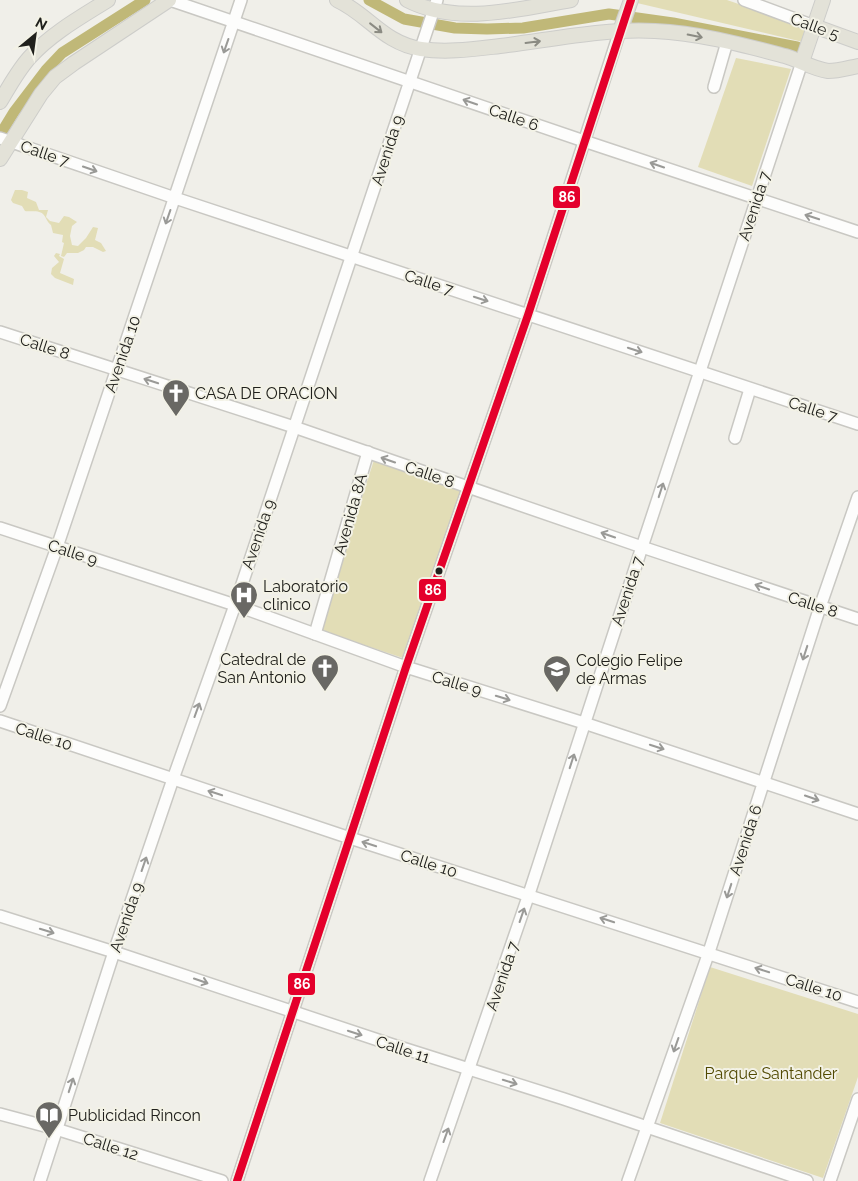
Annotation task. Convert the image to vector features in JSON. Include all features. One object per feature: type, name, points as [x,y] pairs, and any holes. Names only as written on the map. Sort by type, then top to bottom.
[{"type":"main road","points":[[0,102],[22,67],[36,51],[57,33],[108,0]]},
{"type":"main road","points":[[0,159],[6,140],[55,77],[169,0]]},
{"type":"main road","points":[[337,0],[388,37],[422,42],[442,51],[473,49],[626,15],[648,30],[679,33],[727,42],[828,71],[858,66]]},
{"type":"main road","points":[[407,0],[434,10],[454,12],[496,12],[571,0]]},
{"type":"main road","name":"Avenida 7","points":[[802,62],[823,0]]},
{"type":"main road","name":"Calle 5","points":[[814,26],[858,42]]},
{"type":"street","name":"Calle 6","points":[[169,0],[858,232]]},
{"type":"street","name":"Avenida 10","points":[[0,706],[57,547],[241,0]]},
{"type":"street","name":"Calle 5","points":[[744,0],[814,26]]},
{"type":"street","name":"Avenida 9","points":[[40,1181],[114,952],[235,604],[434,10]]},
{"type":"street","points":[[237,1181],[406,667],[528,315],[626,15]]},
{"type":"street","points":[[714,87],[727,42]]},
{"type":"street","name":"Avenida 7","points":[[430,1181],[470,1070],[529,894],[802,62]]},
{"type":"street","name":"Calle 7","points":[[6,140],[175,198],[858,424]]},
{"type":"street","name":"Calle 8","points":[[0,332],[294,427],[858,619]]},
{"type":"street","points":[[735,438],[750,389]]},
{"type":"street","name":"Avenida 8A","points":[[315,634],[368,452]]},
{"type":"street","name":"Avenida 6","points":[[628,1181],[709,952],[820,607],[858,497]]},
{"type":"street","name":"Calle 9","points":[[0,528],[235,604],[406,667],[584,723],[858,814]]},
{"type":"street","name":"Calle 10","points":[[0,721],[350,838],[709,952],[858,1002]]},
{"type":"street","name":"Calle 11","points":[[0,916],[807,1181]]},
{"type":"street","points":[[830,1181],[858,1099]]},
{"type":"street","name":"Calle 12","points":[[0,1114],[56,1129],[222,1181]]},
{"type":"green space","points":[[638,0],[727,0],[805,27],[803,42],[637,3]]},
{"type":"green space","points":[[736,58],[791,69],[752,186],[698,167]]},
{"type":"green space","points":[[15,190],[28,192],[27,198],[36,202],[39,210],[48,210],[46,217],[50,221],[59,223],[64,216],[77,222],[72,226],[70,236],[72,245],[78,246],[93,227],[98,228],[95,240],[101,243],[106,251],[103,252],[93,247],[86,247],[78,253],[67,253],[64,257],[61,256],[64,243],[62,242],[63,235],[53,233],[51,225],[41,213],[25,211],[22,206],[13,203],[11,200]]},
{"type":"green space","points":[[56,253],[60,254],[59,256],[64,259],[60,273],[74,279],[73,285],[55,278],[51,274],[52,268],[59,262],[54,256]]},
{"type":"green space","points":[[374,460],[464,490],[409,660],[319,630]]},
{"type":"green space","name":"Parque Santander","points":[[710,967],[858,1014],[858,1077],[823,1178],[660,1123]]},
{"type":"waterway","points":[[0,135],[14,112],[46,70],[62,53],[145,0]]},
{"type":"waterway","points":[[369,0],[404,19],[455,28],[523,28],[609,14],[673,23],[797,47]]},
{"type":"transit line","name":"86","points":[[237,1181],[406,667],[528,315],[631,0]]},
{"type":"place","name":"CASA DE ORACION","points":[[176,417]]},
{"type":"place","name":"Laboratorio clinico","points":[[244,619]]},
{"type":"place","name":"Catedral de San Antonio","points":[[325,692]]},
{"type":"place","name":"Colegio Felipe de Armas","points":[[557,693]]},
{"type":"place","name":"Publicidad Rincon","points":[[49,1139]]}]
